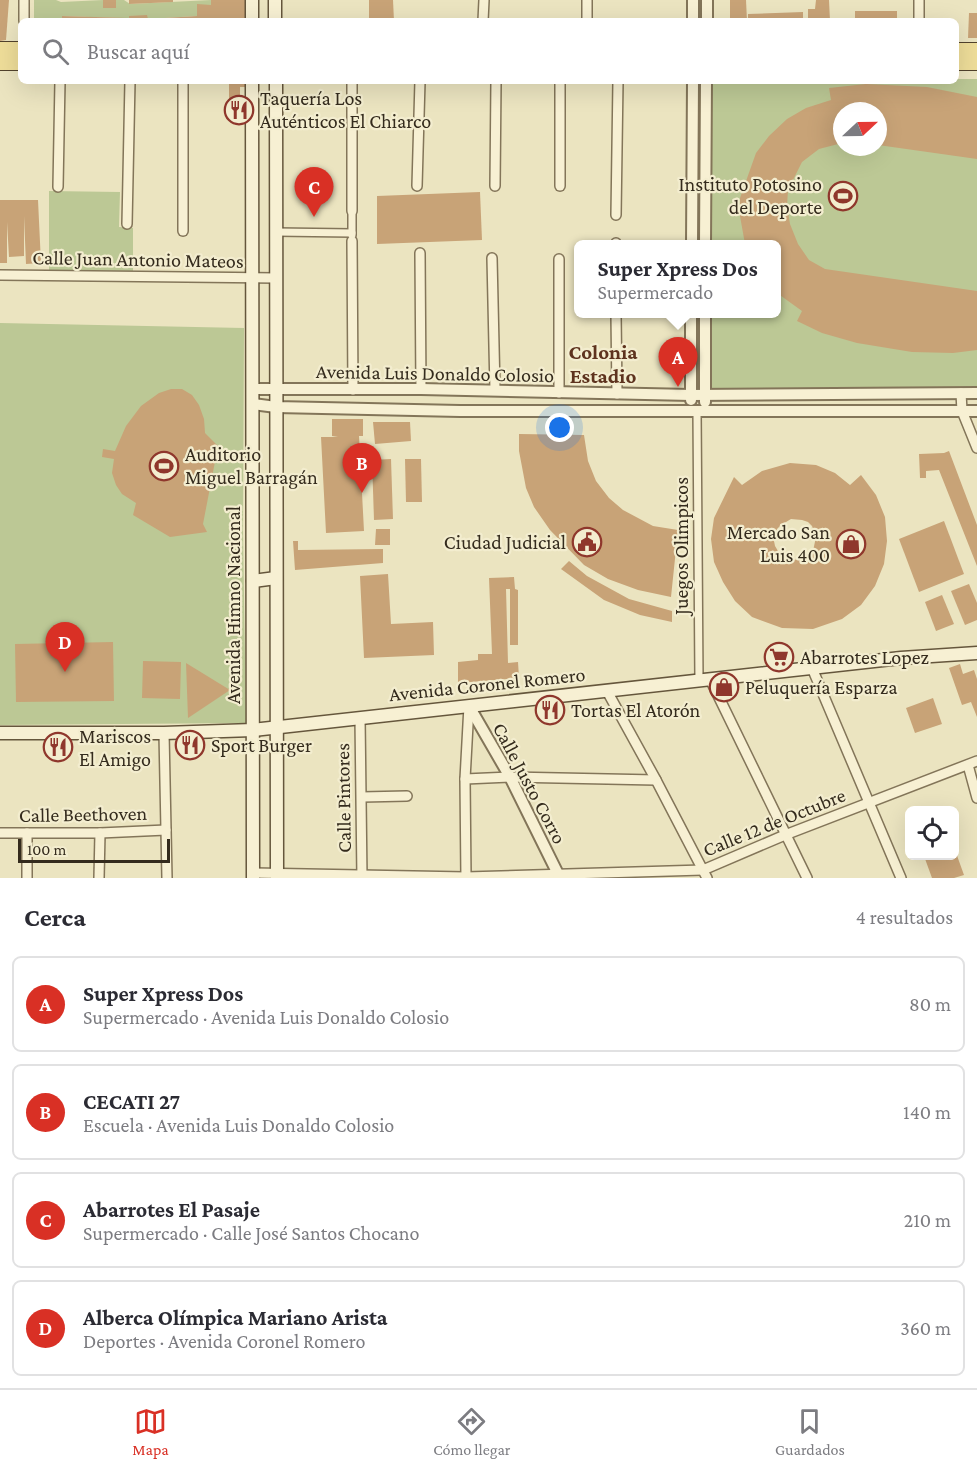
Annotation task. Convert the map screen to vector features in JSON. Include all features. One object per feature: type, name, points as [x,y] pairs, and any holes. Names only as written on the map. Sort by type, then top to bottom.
[{"type":"main road","points":[[252,0],[252,18]]},
{"type":"main road","points":[[275,0],[275,18]]},
{"type":"main road","points":[[0,49],[18,49]]},
{"type":"main road","points":[[959,50],[977,50]]},
{"type":"main road","points":[[0,63],[18,63]]},
{"type":"main road","points":[[959,63],[977,63]]},
{"type":"main road","name":"Avenida Himno Nacional","points":[[252,84],[253,876]]},
{"type":"main road","points":[[276,84],[277,875]]},
{"type":"main road","points":[[253,581],[276,578]]},
{"type":"main road","name":"Avenida Coronel Romero","points":[[0,733],[164,733],[253,730],[902,658],[977,653]]},
{"type":"street","points":[[24,0],[24,18]]},
{"type":"street","points":[[483,18],[484,0]]},
{"type":"street","points":[[587,0],[587,18]]},
{"type":"street","points":[[693,0],[693,18]]},
{"type":"street","points":[[706,18],[707,0]]},
{"type":"street","points":[[919,0],[919,18]]},
{"type":"street","points":[[58,187],[60,84]]},
{"type":"street","points":[[128,224],[130,84]]},
{"type":"street","points":[[183,84],[183,231]]},
{"type":"street","points":[[352,84],[352,390]]},
{"type":"street","points":[[417,186],[420,84]]},
{"type":"street","points":[[495,186],[496,84]]},
{"type":"street","points":[[560,84],[560,186]]},
{"type":"street","points":[[616,215],[618,84]]},
{"type":"street","points":[[692,240],[693,84]]},
{"type":"street","points":[[705,240],[706,84]]},
{"type":"street","points":[[276,232],[352,237]]},
{"type":"street","points":[[420,253],[421,389]]},
{"type":"street","points":[[492,258],[495,390]]},
{"type":"street","points":[[559,259],[559,393]]},
{"type":"street","name":"Calle Juan Antonio Mateos","points":[[0,275],[276,278]]},
{"type":"street","points":[[616,318],[617,394]]},
{"type":"street","points":[[691,318],[691,395],[698,411]]},
{"type":"street","points":[[698,411],[705,395],[705,318]]},
{"type":"street","name":"Avenida Luis Donaldo Colosio","points":[[252,389],[495,390],[691,395],[977,393]]},
{"type":"street","points":[[459,390],[460,411]]},
{"type":"street","points":[[961,393],[962,411],[977,448]]},
{"type":"street","points":[[840,394],[840,411]]},
{"type":"street","name":"Avenida Luis Donaldo Colosio","points":[[253,404],[276,407],[460,411],[977,411]]},
{"type":"street","name":"Juegos Olimpicos","points":[[698,411],[704,680]]},
{"type":"street","points":[[812,668],[901,878]]},
{"type":"street","points":[[704,680],[807,878]]},
{"type":"street","points":[[607,691],[705,874]]},
{"type":"street","points":[[466,877],[465,779],[468,706]]},
{"type":"street","name":"Calle Justo Corro","points":[[468,706],[510,777],[560,877]]},
{"type":"street","name":"Calle Pintores","points":[[360,718],[362,876]]},
{"type":"street","points":[[164,733],[167,878]]},
{"type":"street","points":[[973,763],[977,798]]},
{"type":"street","name":"Calle 12 de Octubre","points":[[253,876],[560,877],[705,874],[785,836],[973,763]]},
{"type":"street","points":[[465,779],[510,777],[656,780]]},
{"type":"street","points":[[362,797],[407,796]]},
{"type":"street","name":"Calle Beethoven","points":[[0,833],[100,833],[166,830]]},
{"type":"street","points":[[27,833],[27,878]]},
{"type":"street","points":[[99,878],[100,833]]},
{"type":"green space","points":[[34,0],[61,2],[103,0],[104,8],[116,8],[116,0],[124,0],[130,4],[211,0],[211,5],[197,16],[34,18]]},
{"type":"green space","name":"Instituto Potosino del Deporte","points":[[959,79],[977,79],[977,388],[707,388],[708,318],[781,318],[781,240],[709,240],[711,84],[959,84]]},
{"type":"green space","points":[[49,191],[120,192],[119,227],[133,228],[133,271],[49,270]]},
{"type":"green space","points":[[0,323],[244,328],[243,530],[246,723],[0,725]]},
{"type":"building","points":[[0,0],[9,0],[6,40],[0,41]]},
{"type":"building","points":[[103,0],[116,0],[116,8],[103,8]]},
{"type":"building","points":[[129,0],[173,0],[173,2],[129,4]]},
{"type":"building","points":[[211,0],[247,0],[247,18],[164,18],[197,16],[197,4],[211,5]]},
{"type":"building","points":[[369,0],[393,0],[394,18],[369,18]]},
{"type":"building","points":[[730,0],[746,0],[747,18],[730,18]]},
{"type":"building","points":[[816,0],[829,0],[830,18],[808,18],[808,9],[815,9]]},
{"type":"building","points":[[855,11],[897,11],[897,18],[855,18]]},
{"type":"building","points":[[803,12],[803,18],[748,18],[748,14]]},
{"type":"building","points":[[969,13],[977,13],[977,38],[968,38]]},
{"type":"building","points":[[147,15],[148,18],[129,18],[129,16]]},
{"type":"building","points":[[62,16],[129,18],[62,18]]},
{"type":"building","points":[[229,84],[246,84],[246,87],[240,87],[240,106],[229,106]]},
{"type":"building","points":[[866,84],[927,87],[977,97],[977,159],[887,146],[887,102],[833,102],[833,145],[819,149],[802,162],[788,190],[787,206],[790,224],[798,244],[809,260],[825,269],[977,291],[977,350],[953,353],[912,352],[857,343],[822,333],[797,321],[802,311],[781,296],[781,240],[744,240],[740,216],[740,198],[756,153],[769,136],[787,119],[806,108],[831,100],[829,88]]},
{"type":"building","points":[[480,192],[482,240],[377,244],[377,196]]},
{"type":"building","points":[[0,200],[38,200],[41,263],[26,264],[24,216],[24,256],[9,257],[7,222],[7,263],[0,263]]},
{"type":"building","name":"Auditorio Miguel Barragán","points":[[171,389],[182,389],[192,395],[204,419],[205,433],[218,446],[203,524],[207,532],[170,537],[133,515],[136,503],[122,494],[116,485],[112,473],[114,459],[102,457],[103,449],[115,451],[126,426],[141,406],[159,393]]},
{"type":"building","points":[[332,419],[363,419],[363,436],[359,436],[364,531],[326,533],[321,437],[338,437],[332,436]]},
{"type":"building","points":[[373,422],[410,422],[411,441],[375,444]]},
{"type":"building","points":[[519,434],[584,435],[588,461],[596,481],[609,498],[623,510],[653,526],[678,530],[671,597],[638,590],[608,579],[584,565],[550,530],[534,507],[526,488],[519,451]]},
{"type":"building","points":[[949,451],[977,525],[977,566],[939,470],[926,471],[926,478],[920,478],[919,454]]},
{"type":"building","points":[[391,459],[393,519],[374,520],[372,460]]},
{"type":"building","points":[[405,459],[421,459],[422,502],[406,502]]},
{"type":"building","name":"Mercado San Luis 400","points":[[790,463],[816,465],[835,473],[850,485],[861,475],[876,495],[885,517],[887,541],[884,564],[875,586],[861,605],[842,619],[813,629],[782,628],[752,617],[735,601],[723,582],[714,562],[711,539],[714,518],[734,477],[742,485],[762,471]],"holes":[[[791,519],[802,520],[812,526],[816,537],[813,551],[802,560],[786,559],[775,546],[777,529]]]},
{"type":"building","points":[[944,521],[964,574],[919,592],[899,539]]},
{"type":"building","points":[[376,529],[390,529],[390,545],[375,545]]},
{"type":"building","points":[[293,541],[298,541],[298,550],[383,549],[383,563],[295,570]]},
{"type":"building","points":[[569,561],[587,576],[629,599],[672,611],[672,622],[640,615],[604,600],[561,569]]},
{"type":"building","points":[[388,574],[391,624],[433,622],[434,655],[364,658],[360,576]]},
{"type":"building","points":[[514,577],[515,589],[518,590],[518,645],[510,645],[510,589],[506,589],[508,663],[518,662],[519,678],[458,683],[458,662],[478,660],[478,654],[492,654],[489,578]]},
{"type":"building","points":[[969,584],[977,603],[977,620],[965,625],[951,591]]},
{"type":"building","points":[[942,595],[954,624],[936,631],[925,602]]},
{"type":"building","points":[[113,642],[114,701],[16,702],[15,644]]},
{"type":"building","points":[[143,661],[181,662],[180,699],[142,698]]},
{"type":"building","points":[[186,663],[230,690],[188,718]]},
{"type":"building","points":[[960,664],[963,674],[974,670],[977,679],[977,717],[971,702],[962,705],[949,668]]},
{"type":"building","points":[[933,698],[942,724],[915,733],[906,708]]},
{"type":"building","points":[[925,860],[959,860],[964,875],[954,878],[932,878]]},
{"type":"place","name":"Taquería Los Auténticos El Chiarco","points":[[239,110]]},
{"type":"place","name":"Instituto Potosino del Deporte","points":[[843,196]]},
{"type":"place","name":"Abarrotes El Pasaje","points":[[314,217]]},
{"type":"place","name":"Super Xpress Dos","points":[[678,387]]},
{"type":"place","name":"Auditorio Miguel Barragán","points":[[164,466]]},
{"type":"place","name":"CECATI 27","points":[[362,493]]},
{"type":"place","name":"Ciudad Judicial","points":[[587,542]]},
{"type":"place","name":"Mercado San Luis 400","points":[[851,544]]},
{"type":"place","name":"Abarrotes Lopez","points":[[779,657]]},
{"type":"place","name":"Alberca Olímpica Mariano Arista","points":[[65,672]]},
{"type":"place","name":"Peluquería Esparza","points":[[724,687]]},
{"type":"place","name":"Tortas El Atorón","points":[[550,710]]},
{"type":"place","name":"Sport Burger","points":[[190,745]]},
{"type":"place","name":"Mariscos El Amigo","points":[[58,747]]},
{"type":"district","name":"Colonia Estadio","points":[[603,364]]}]
